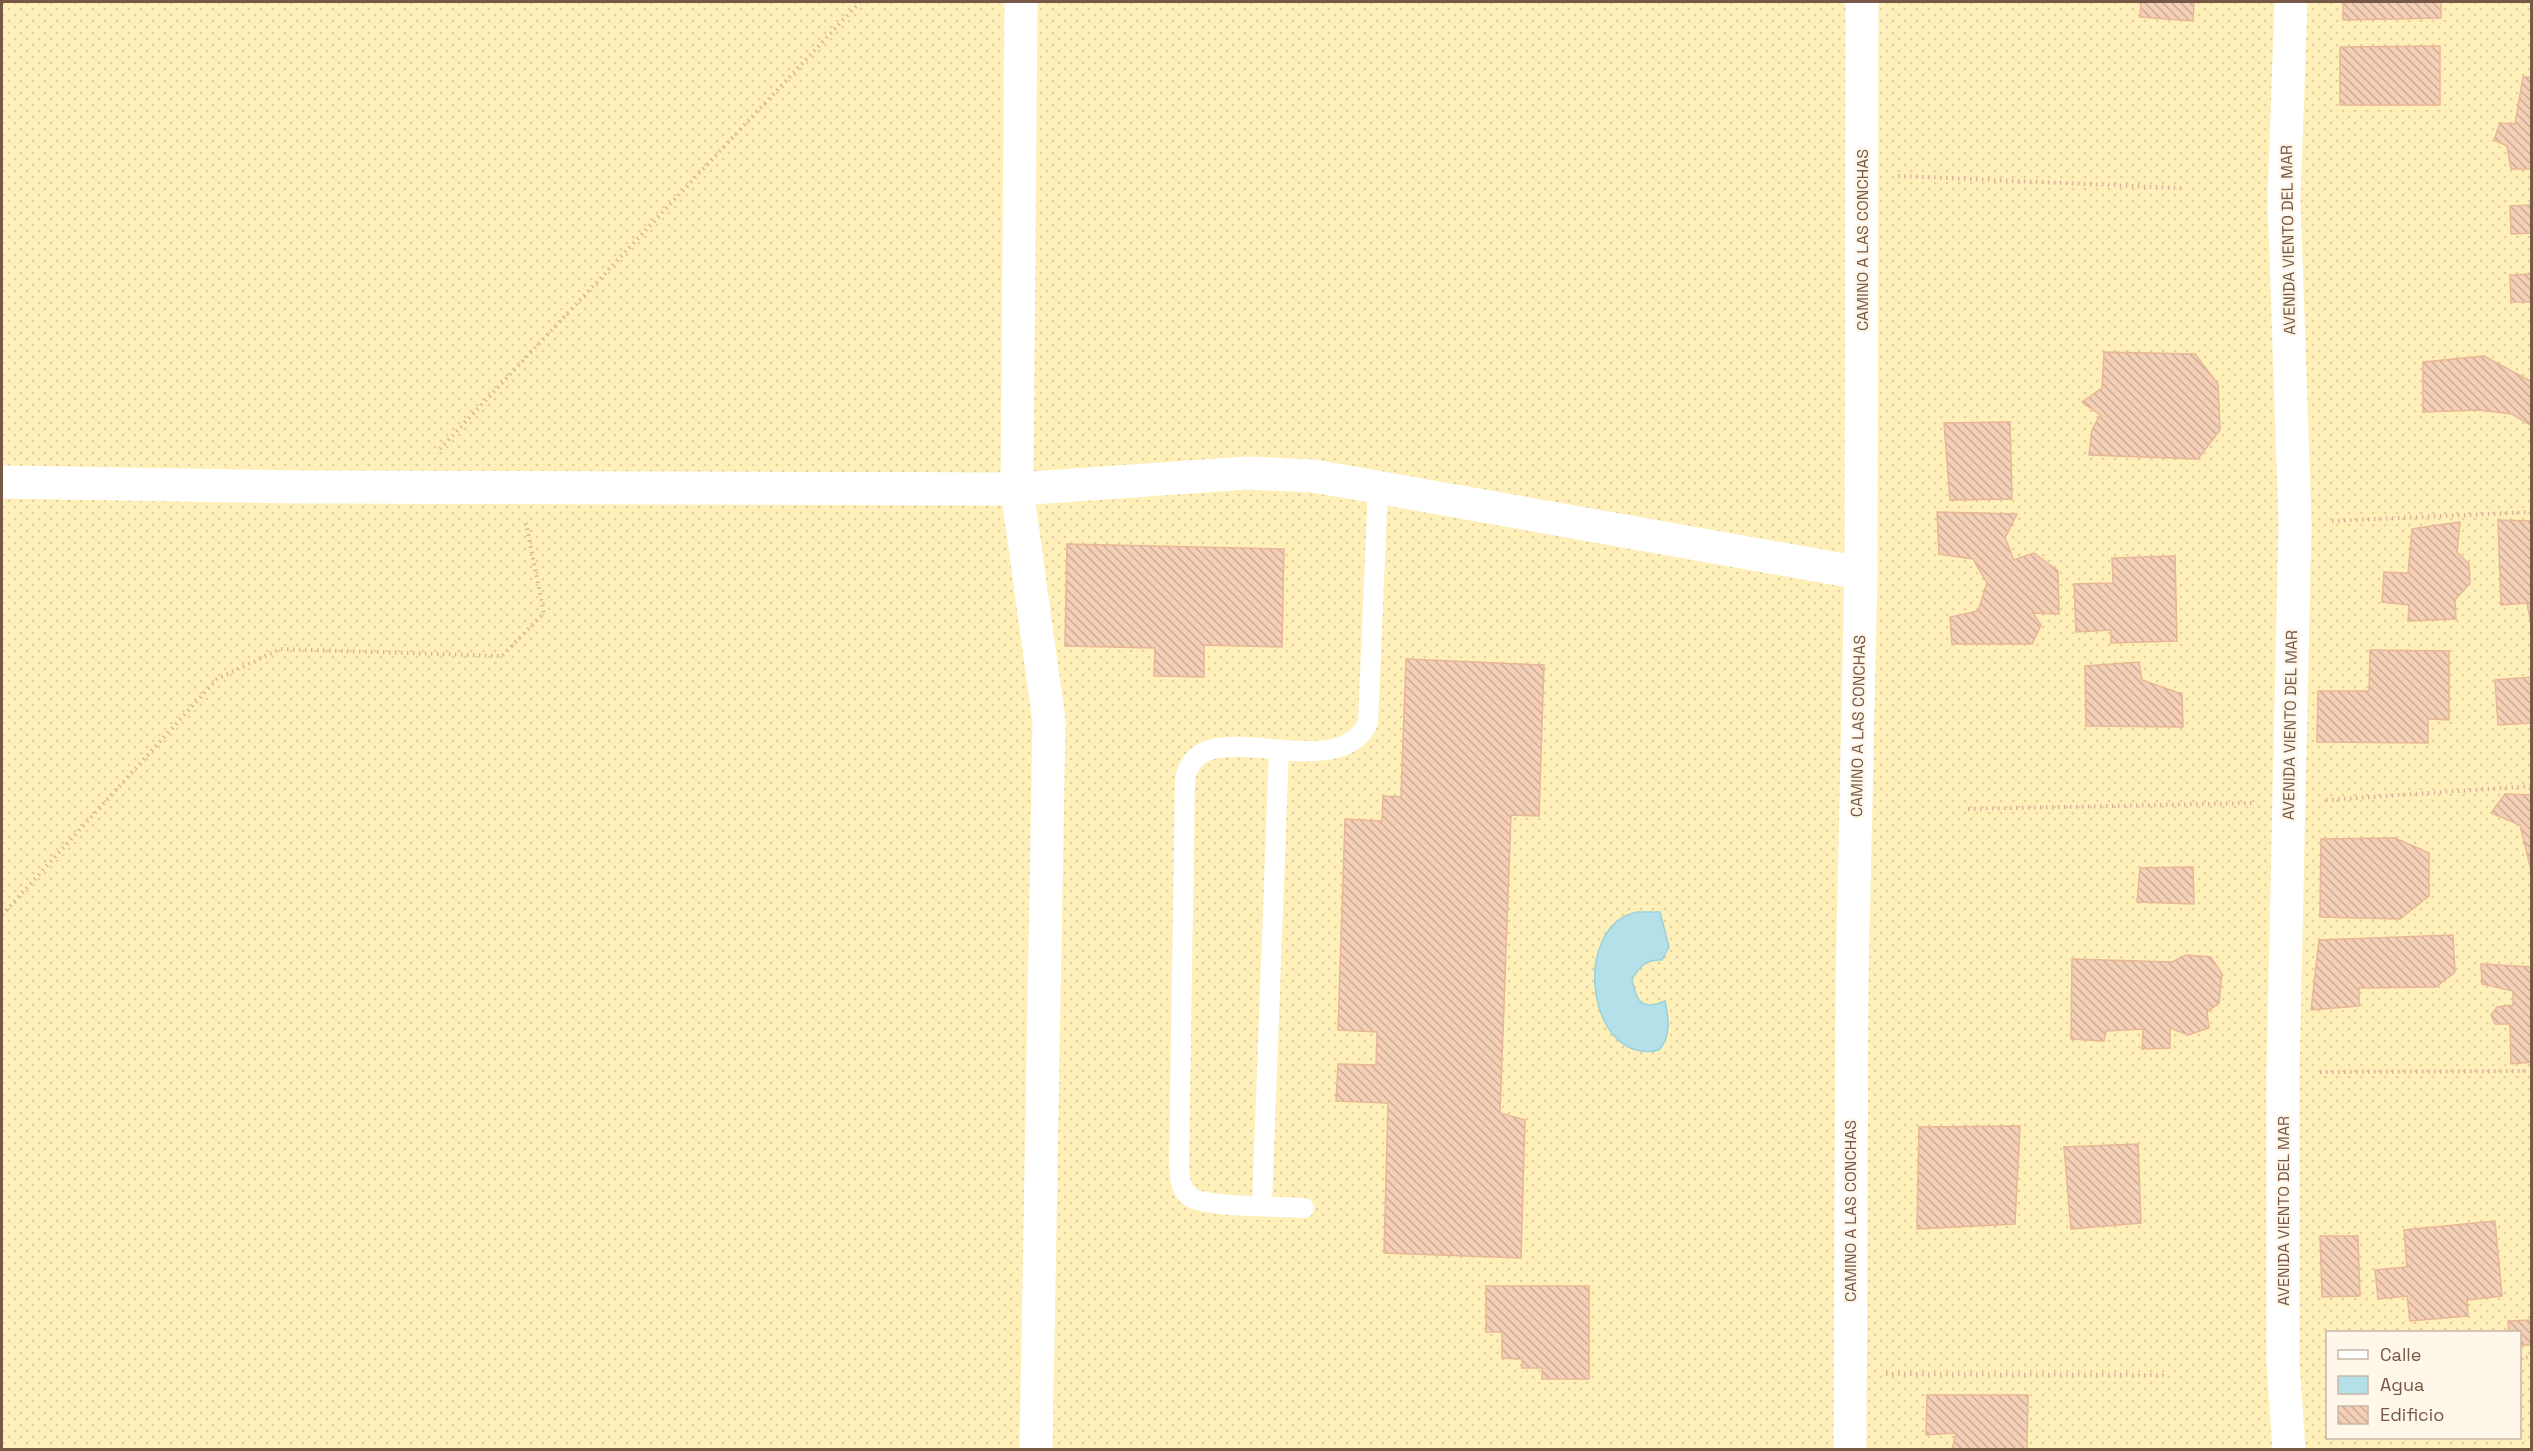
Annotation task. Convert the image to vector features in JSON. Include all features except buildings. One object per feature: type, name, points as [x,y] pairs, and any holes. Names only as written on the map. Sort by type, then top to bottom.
[{"type":"street","points":[[1021,2],[1017,489],[1049,721],[1036,1449]]},
{"type":"street","name":"CAMINO A LAS CONCHAS","points":[[1850,1449],[1852,981],[1862,573],[1862,2]]},
{"type":"street","name":"AVENIDA VIENTO DEL MAR","points":[[2289,1449],[2283,1363],[2283,1072],[2295,522],[2284,200],[2291,2]]},
{"type":"street","points":[[2,482],[404,488],[1017,489],[1247,473],[1314,476],[1862,573]]},
{"type":"lane","points":[[1304,1208],[1262,1204],[1206,1204],[1186,1194],[1181,1184],[1179,1166],[1185,779],[1191,761],[1209,749],[1333,751],[1361,737],[1368,723],[1378,488]]},
{"type":"lane","points":[[1262,1204],[1280,749]]},
{"type":"path","points":[[404,488],[860,2]]},
{"type":"path","points":[[1862,175],[2181,188]]},
{"type":"path","points":[[2,915],[217,679],[279,650],[502,656],[544,613],[518,488]]},
{"type":"path","points":[[2295,522],[2532,512]]},
{"type":"path","points":[[1968,809],[2289,803],[2532,786]]},
{"type":"path","points":[[2283,1072],[2532,1071]]},
{"type":"path","points":[[1849,1374],[2167,1375]]},
{"type":"sand","points":[[2,2],[2531,2],[2531,1449],[2,1450]]},
{"type":"water","points":[[1637,912],[1660,912],[1669,947],[1662,960],[1644,964],[1632,979],[1641,1002],[1651,1005],[1665,1001],[1668,1027],[1666,1039],[1659,1050],[1635,1050],[1616,1038],[1603,1018],[1596,993],[1595,967],[1602,942],[1616,923]]}]
